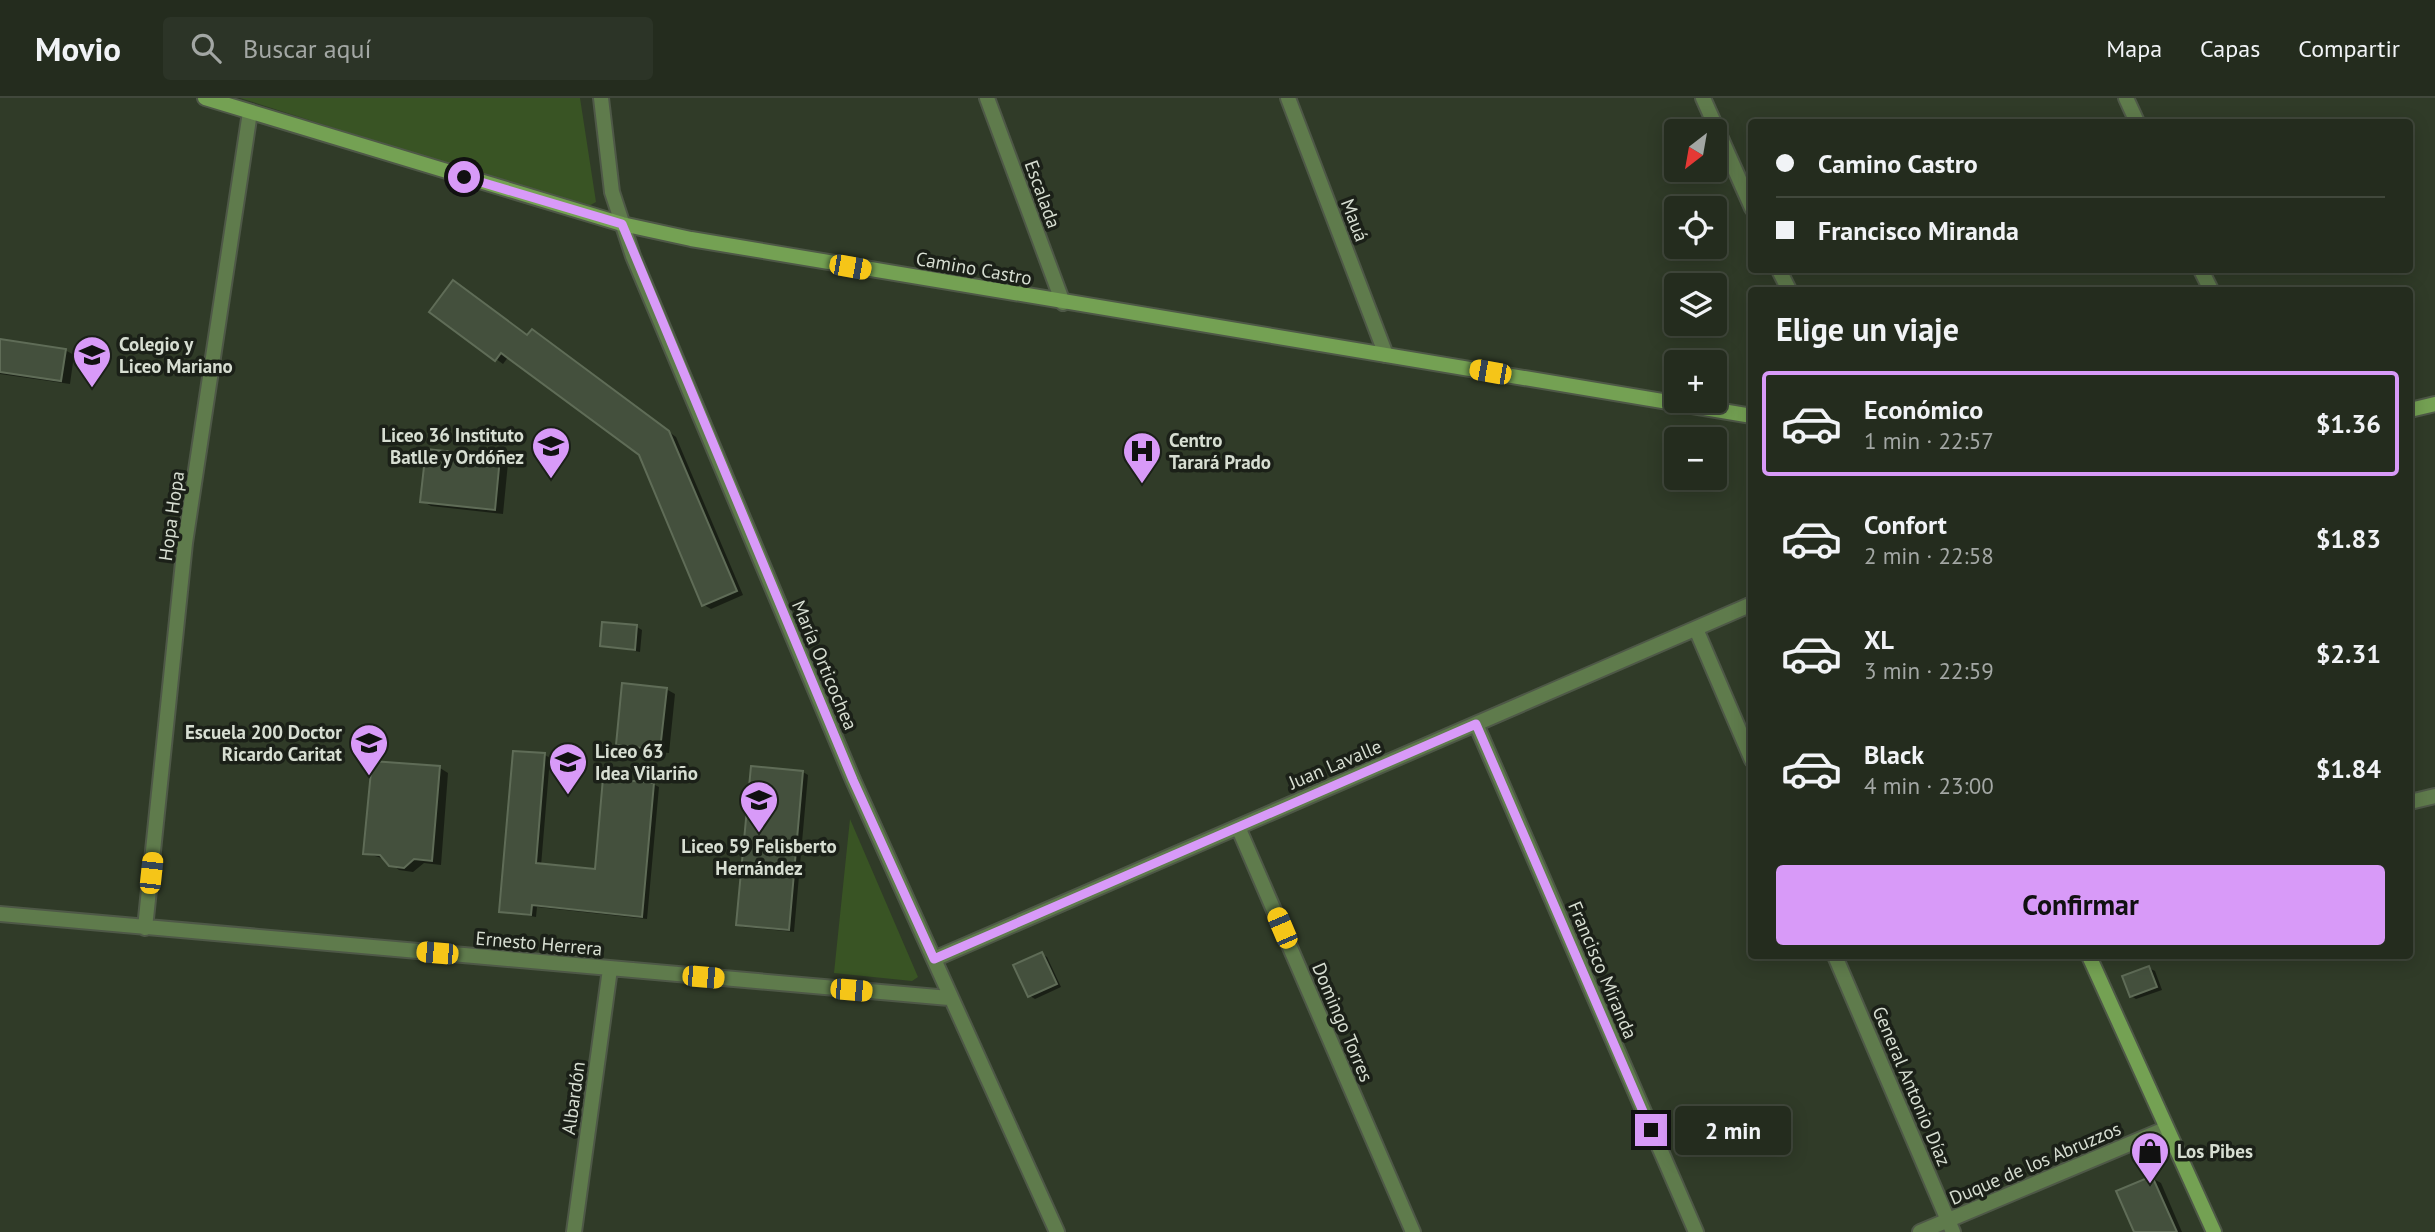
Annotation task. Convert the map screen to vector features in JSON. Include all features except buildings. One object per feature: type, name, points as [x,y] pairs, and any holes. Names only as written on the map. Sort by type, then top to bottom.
[{"type":"street","name":"Camino Castro","points":[[205,98],[622,224],[691,239],[1748,415]]},
{"type":"street","name":"María Orticochea","points":[[601,98],[612,192],[622,224],[853,780],[949,998],[1057,1232]]},
{"type":"street","name":"Escalada","points":[[987,98],[1063,303]]},
{"type":"street","name":"Mauá","points":[[1288,98],[1385,355]]},
{"type":"street","points":[[1703,98],[1748,199]]},
{"type":"street","points":[[2126,98],[2136,119]]},
{"type":"street","name":"Hopa Hopa","points":[[145,928],[185,543],[250,112]]},
{"type":"street","points":[[2413,409],[2435,404]]},
{"type":"street","name":"Juan Lavalle","points":[[934,959],[1748,606]]},
{"type":"street","points":[[1696,629],[1748,751]]},
{"type":"street","name":"Francisco Miranda","points":[[1476,724],[1696,1232]]},
{"type":"street","points":[[2413,801],[2435,796]]},
{"type":"street","name":"Domingo Torres","points":[[1238,827],[1413,1232]]},
{"type":"street","name":"Ernesto Herrera","points":[[0,914],[949,998]]},
{"type":"street","name":"General Antonio Díaz","points":[[1836,959],[1950,1226]]},
{"type":"street","points":[[2089,959],[2214,1232]]},
{"type":"street","name":"Albardón","points":[[574,1232],[610,969]]},
{"type":"street","name":"Duque de los Abruzzos","points":[[1920,1232],[1950,1226],[2165,1129]]},
{"type":"green space","points":[[240,98],[580,98],[596,202],[585,208]]},
{"type":"green space","points":[[850,819],[918,977],[912,981],[834,973]]},
{"type":"place","name":"Colegio y Liceo Mariano","points":[[92,389]]},
{"type":"place","name":"Liceo 36 Instituto Batlle y Ordóñez","points":[[551,480]]},
{"type":"place","name":"Centro Tarará Prado","points":[[1142,485]]},
{"type":"place","name":"Escuela 200 Doctor Ricardo Caritat","points":[[369,777]]},
{"type":"place","name":"Liceo 63 Idea Vilariño","points":[[568,796]]},
{"type":"place","name":"Liceo 59 Felisberto Hernández","points":[[759,834]]},
{"type":"place","name":"Los Pibes","points":[[2150,1185]]},
{"type":"route","points":[[464,177],[622,224],[633,256],[853,780],[934,959],[1476,724],[1651,1130]]}]
